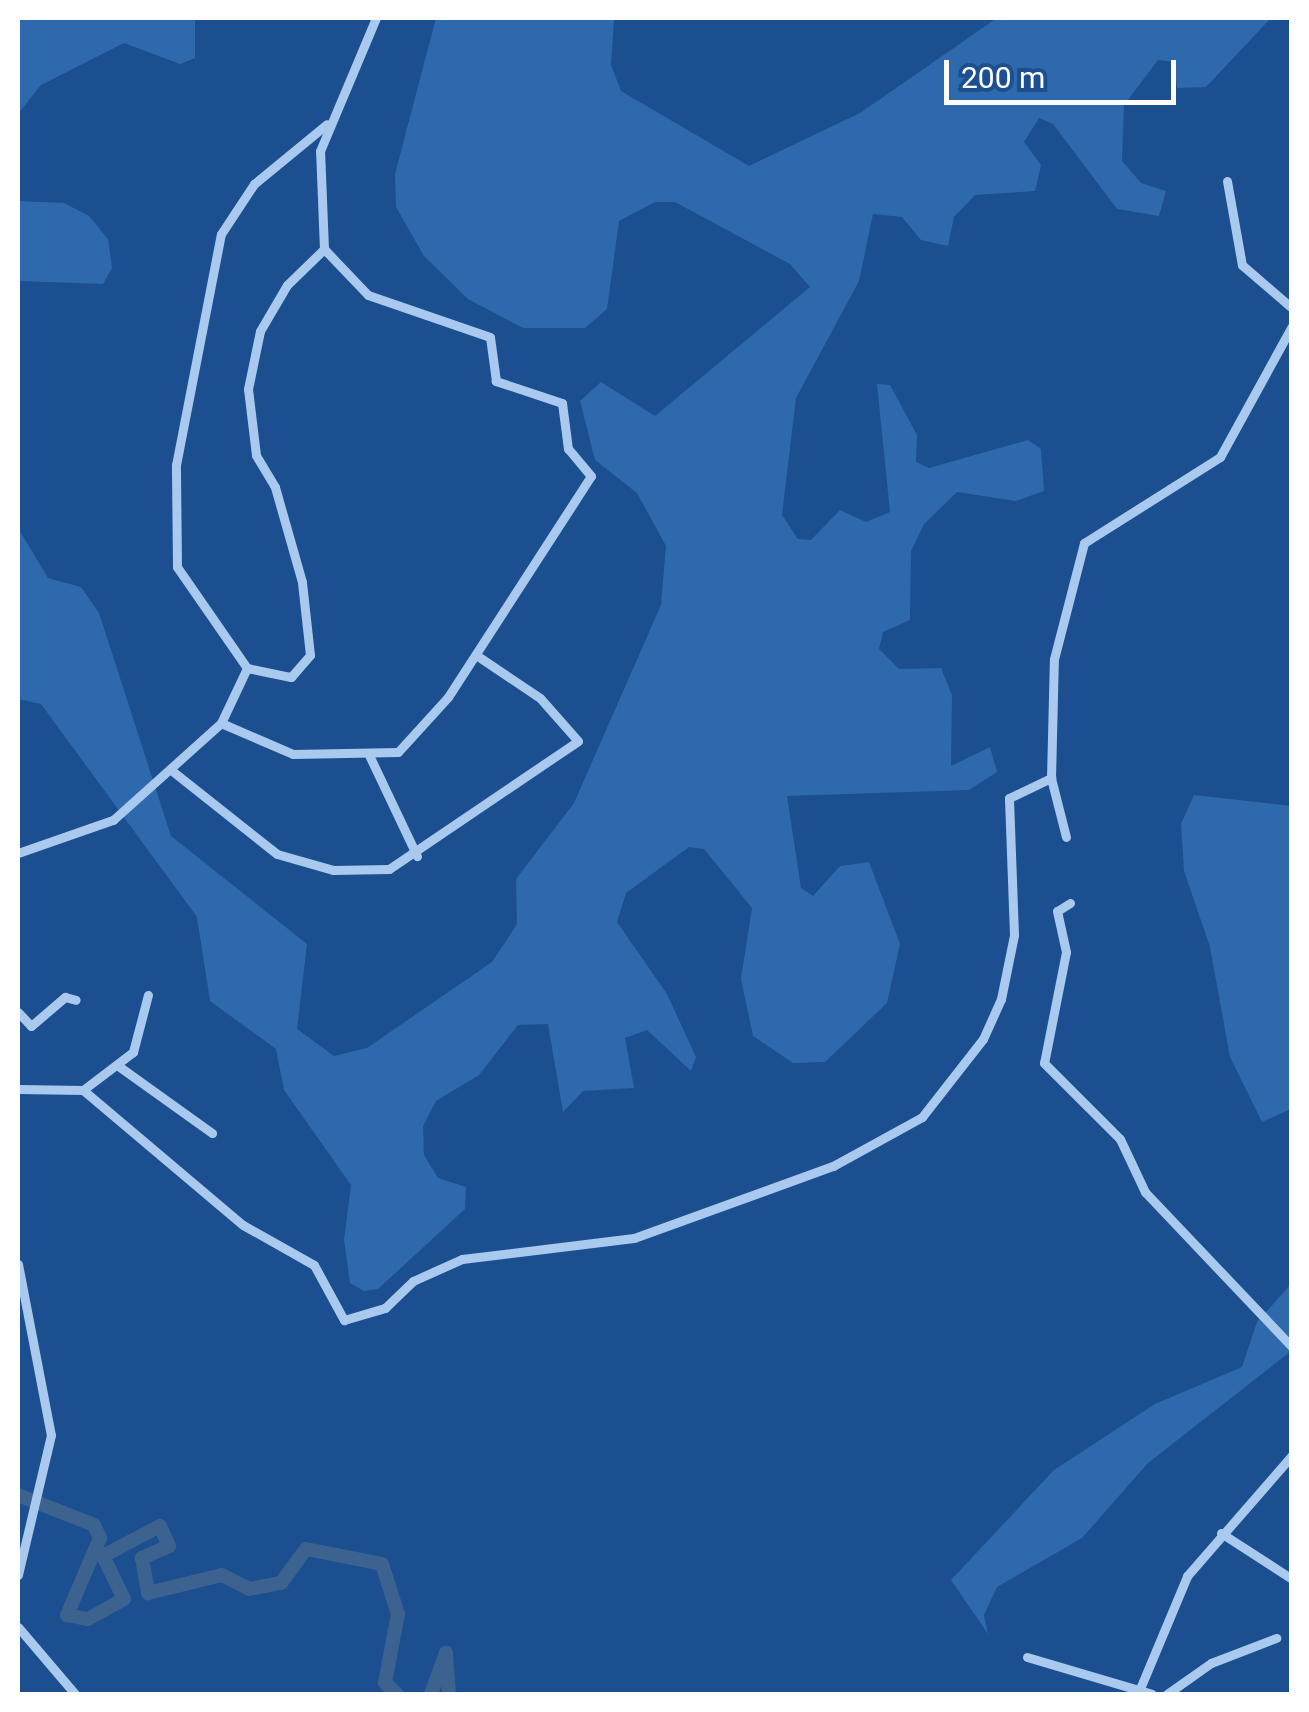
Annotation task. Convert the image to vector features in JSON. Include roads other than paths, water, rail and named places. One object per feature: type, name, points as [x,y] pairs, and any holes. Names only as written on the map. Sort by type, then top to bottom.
[{"type":"street","points":[[221,723],[293,754],[389,757],[414,739],[476,655],[590,469],[568,449],[558,399],[496,380],[490,337],[368,295],[324,249],[318,183],[329,122],[376,18]]},
{"type":"street","points":[[324,249],[287,285],[260,331],[247,398],[256,455],[275,488],[302,582],[310,655],[291,677],[247,668],[177,567],[176,465],[221,234],[254,184],[329,122]]},
{"type":"street","points":[[1227,182],[1242,265],[1292,308]]},
{"type":"street","points":[[1066,838],[1051,778],[1054,659],[1084,543],[1220,457],[1292,326]]},
{"type":"street","points":[[171,770],[256,841],[300,863],[378,869],[417,856],[578,741],[540,698],[476,655]]},
{"type":"street","points":[[18,853],[113,820],[221,723],[247,668]]},
{"type":"street","points":[[369,756],[417,856]]},
{"type":"street","points":[[83,1090],[243,1225],[314,1266],[344,1320],[385,1308],[413,1281],[462,1259],[634,1238],[833,1166],[922,1117],[983,1039],[1001,999],[1014,935],[1009,798],[1051,778]]},
{"type":"street","points":[[1070,903],[1057,912],[1066,952],[1044,1063],[1120,1140],[1145,1192],[1292,1348]]},
{"type":"street","points":[[18,1089],[83,1090],[136,1048],[148,995]]},
{"type":"street","points":[[18,1012],[31,1026],[66,997],[76,1000]]},
{"type":"street","points":[[117,1065],[212,1132]]},
{"type":"street","points":[[18,1264],[50,1406],[18,1575]]},
{"type":"street","points":[[1139,1691],[1186,1576],[1292,1454]]},
{"type":"street","points":[[1221,1533],[1292,1579]]},
{"type":"street","points":[[18,1626],[74,1694]]},
{"type":"street","points":[[1168,1694],[1212,1663],[1276,1638]]},
{"type":"street","points":[[1026,1657],[1152,1694]]},
{"type":"waterway","points":[[18,1495],[94,1525],[100,1538],[67,1615],[88,1619],[124,1599],[103,1556],[160,1526],[169,1546],[142,1558],[148,1593],[222,1575],[249,1589],[281,1583],[306,1549],[382,1564],[398,1614],[385,1683],[397,1694]]},
{"type":"waterway","points":[[431,1694],[446,1653],[449,1694]]}]
